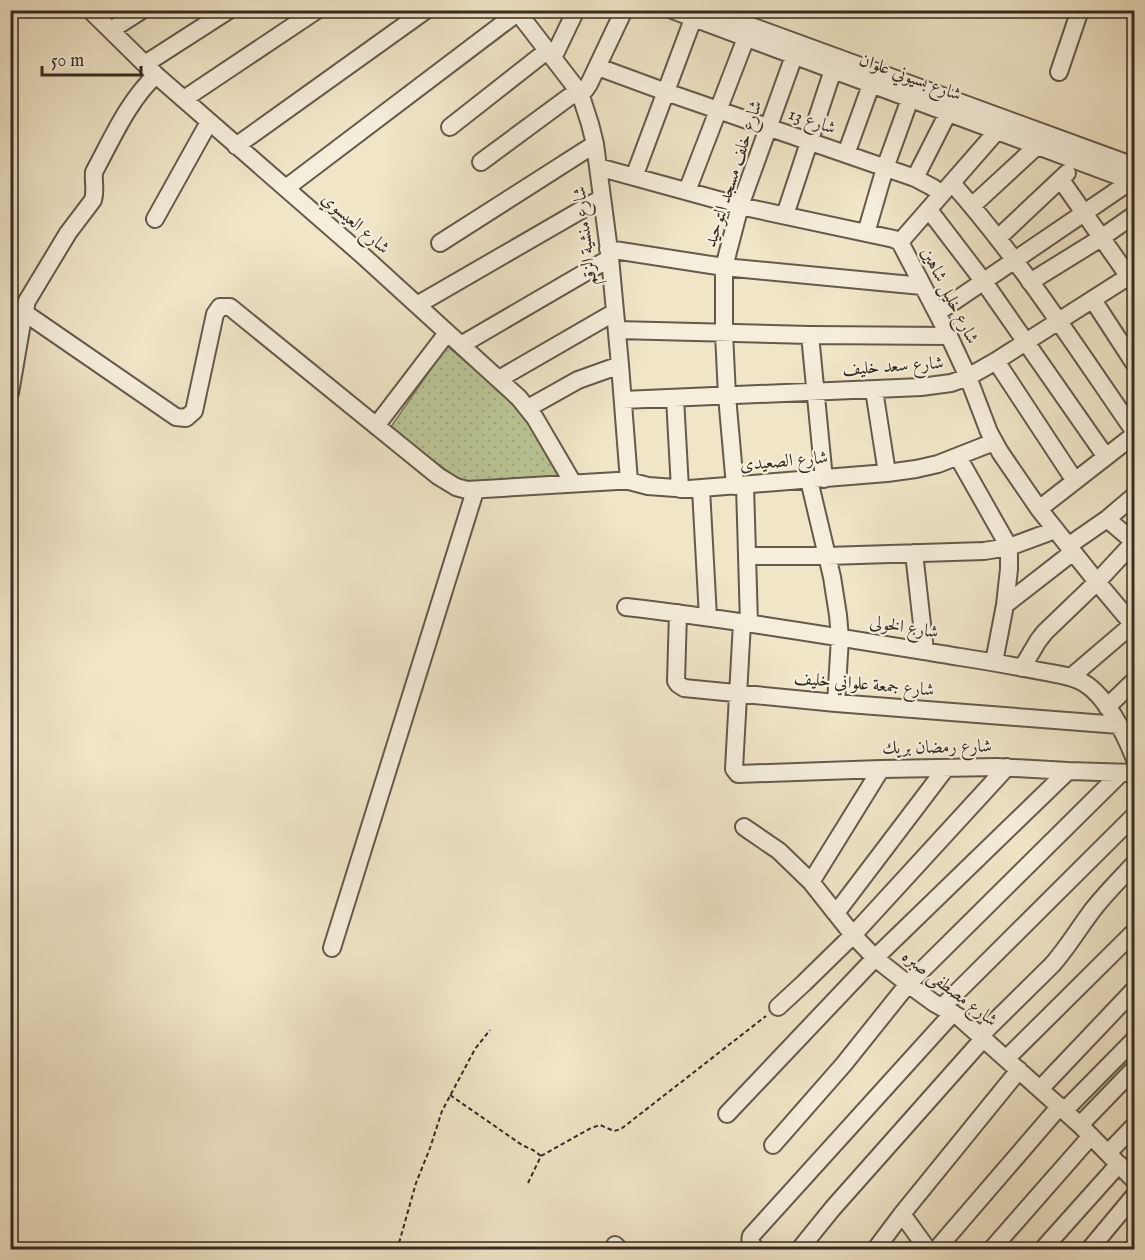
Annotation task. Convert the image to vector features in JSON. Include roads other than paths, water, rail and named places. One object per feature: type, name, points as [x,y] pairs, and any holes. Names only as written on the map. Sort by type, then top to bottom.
[{"type":"street","name":"شارع العيسوي","points":[[90,10],[151,70],[417,305],[528,408],[573,483]]},
{"type":"street","points":[[111,30],[142,10]]},
{"type":"street","points":[[10,393],[27,301],[62,243],[93,200],[94,172],[118,128],[147,83],[151,70],[229,10]]},
{"type":"street","points":[[184,99],[316,10]]},
{"type":"street","points":[[236,146],[426,10]]},
{"type":"street","points":[[450,127],[550,54],[576,10]]},
{"type":"street","points":[[481,162],[569,97],[585,90],[624,10]]},
{"type":"street","name":"شارع بسيوني علوان","points":[[672,10],[700,15],[1133,177]]},
{"type":"street","points":[[1059,72],[1080,10]]},
{"type":"street","points":[[285,188],[518,11]]},
{"type":"street","name":"شارع منشية الزقم","points":[[518,11],[580,93],[595,144],[621,365],[629,481]]},
{"type":"street","points":[[634,177],[666,92],[700,15]]},
{"type":"street","name":"شارع بسيوني علوان","points":[[700,15],[746,38],[794,56],[1078,161],[1133,177]]},
{"type":"street","points":[[687,191],[746,38]]},
{"type":"street","name":"شارع خلف مسجد التوحيد","points":[[741,774],[736,773],[734,769],[737,693],[745,623],[748,556],[727,396],[724,267],[740,206],[794,56]]},
{"type":"street","name":"شارع 13","points":[[598,67],[915,178],[932,187],[947,189],[972,206],[1058,321],[1134,433]]},
{"type":"street","points":[[785,215],[833,70]]},
{"type":"street","points":[[846,154],[871,84]]},
{"type":"street","points":[[866,233],[885,168],[910,99]]},
{"type":"street","points":[[915,178],[948,113]]},
{"type":"street","points":[[154,219],[209,122]]},
{"type":"street","points":[[900,242],[997,131]]},
{"type":"street","points":[[440,243],[595,144]]},
{"type":"street","points":[[972,206],[1037,146]]},
{"type":"street","points":[[998,238],[1061,180],[1078,161]]},
{"type":"street","name":"شارع خليل شاهين","points":[[598,167],[740,206],[900,242],[949,336],[994,442],[1055,530],[1097,582],[1133,620]]},
{"type":"street","points":[[937,313],[1133,177]]},
{"type":"street","points":[[1061,180],[1132,278]]},
{"type":"street","points":[[417,305],[602,198]]},
{"type":"street","points":[[928,210],[984,282],[1106,457]]},
{"type":"street","points":[[1030,282],[1134,215]]},
{"type":"street","points":[[461,345],[609,254],[922,286]]},
{"type":"street","name":"شارع سعد خليف","points":[[623,400],[874,390],[951,383],[996,362],[1092,300],[1132,278]]},
{"type":"street","points":[[1092,300],[1134,363]]},
{"type":"street","points":[[25,313],[176,417],[186,418],[194,411],[215,314],[220,307],[230,307],[438,476],[456,487],[475,491],[332,948]]},
{"type":"street","points":[[498,379],[615,312]]},
{"type":"street","points":[[617,330],[949,336]]},
{"type":"street","points":[[376,426],[447,333]]},
{"type":"street","points":[[810,335],[815,392],[817,480],[840,638],[837,702]]},
{"type":"street","points":[[996,362],[1075,481]]},
{"type":"street","points":[[528,408],[578,380],[621,365]]},
{"type":"street","points":[[874,390],[887,473]]},
{"type":"street","points":[[675,398],[680,489]]},
{"type":"street","points":[[1039,509],[1134,433]]},
{"type":"street","name":"شارع الصعيدى","points":[[475,491],[617,481],[629,481],[648,486],[701,489],[817,480],[916,469],[938,464],[994,442]]},
{"type":"street","points":[[958,457],[1009,547],[1005,605],[994,662]]},
{"type":"street","points":[[701,489],[708,617]]},
{"type":"street","points":[[1005,605],[1134,496]]},
{"type":"street","points":[[1022,668],[1045,632],[1097,582],[1134,542],[1107,519]]},
{"type":"street","points":[[748,556],[984,551],[1009,547],[1055,530]]},
{"type":"street","points":[[914,553],[925,651]]},
{"type":"street","name":"شارع الخولى","points":[[626,607],[708,617],[925,651],[1071,677],[1088,686],[1127,731],[1134,758]]},
{"type":"street","name":"شارع جمعة علواني خليف","points":[[678,613],[676,681],[684,688],[1127,731]]},
{"type":"street","points":[[1071,677],[1133,620]]},
{"type":"street","points":[[1107,707],[1134,681]]},
{"type":"street","points":[[778,1007],[853,935],[1007,767]]},
{"type":"street","name":"شارع رمضان بريك","points":[[741,774],[881,768],[1007,767],[1128,773]]},
{"type":"street","points":[[811,882],[881,768]]},
{"type":"street","points":[[836,913],[946,768]]},
{"type":"street","points":[[727,1114],[875,958],[1068,771]]},
{"type":"street","points":[[773,1145],[844,1064],[908,984],[1128,773]]},
{"type":"street","points":[[754,1249],[750,1241],[751,1236],[948,1010],[1134,816]]},
{"type":"street","name":"شارع مصطفى صبره","points":[[744,827],[779,851],[811,882],[853,935],[875,958],[908,984],[948,1010],[1013,1064],[1085,1130],[1134,1180]]},
{"type":"street","points":[[799,1250],[982,1038],[1053,965],[1096,906],[1134,864]]},
{"type":"street","points":[[875,1250],[1013,1064],[1134,932]]},
{"type":"street","points":[[1040,1089],[1134,990]]},
{"type":"street","points":[[936,1250],[1062,1109],[1134,1040]]},
{"type":"street","points":[[991,1250],[1134,1069]]},
{"type":"street","points":[[1042,1250],[1113,1159],[1134,1126]]},
{"type":"street","points":[[1089,1250],[1134,1196]]},
{"type":"street","points":[[902,1214],[928,1250]]}]
